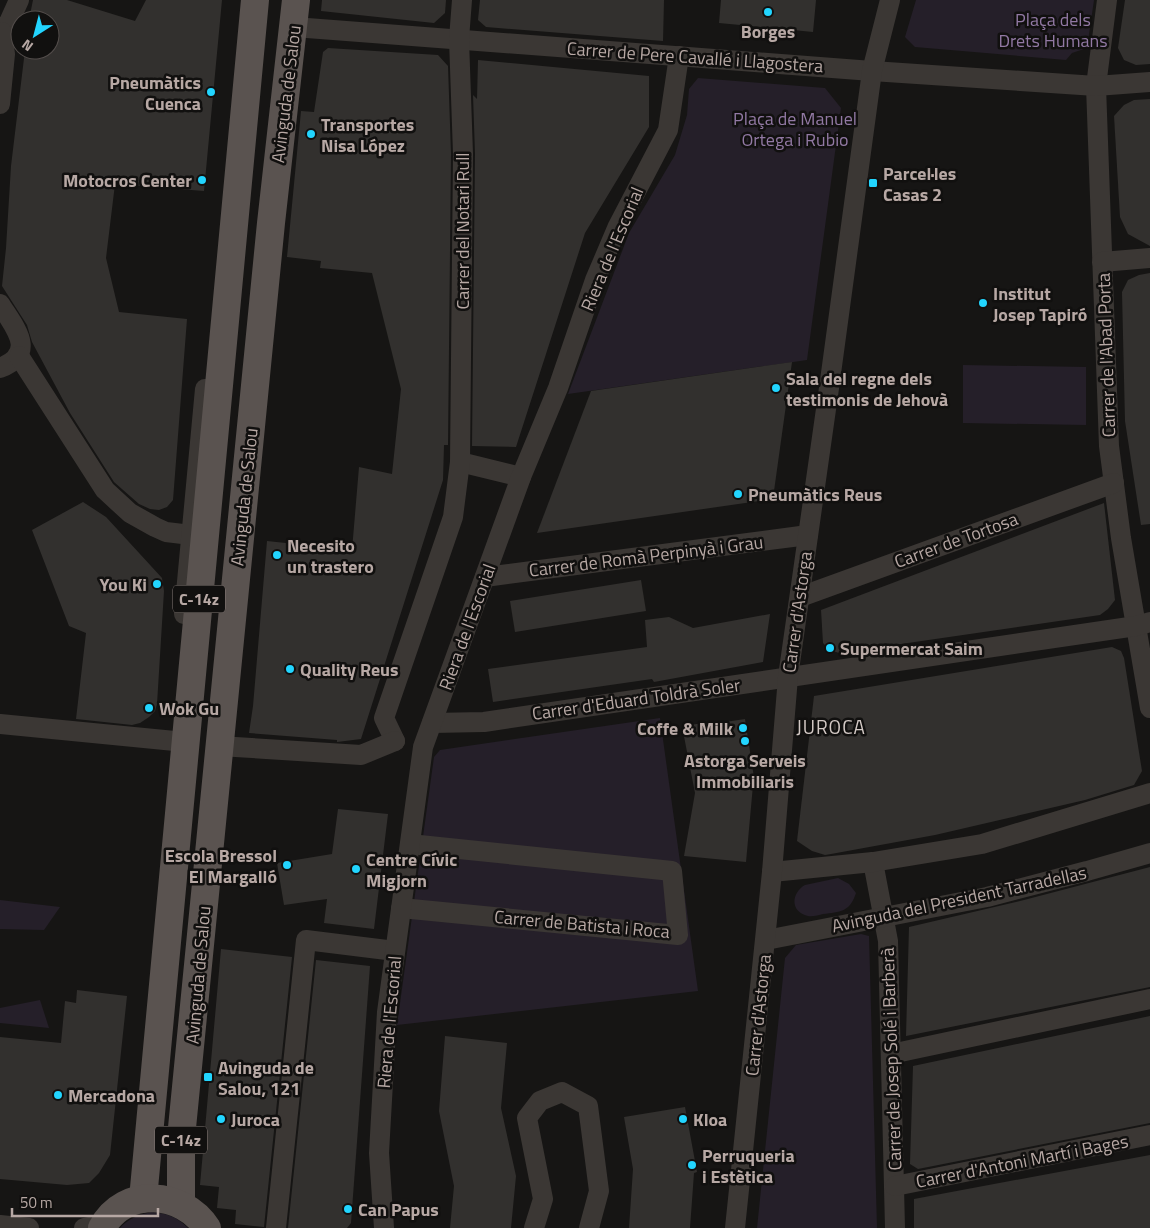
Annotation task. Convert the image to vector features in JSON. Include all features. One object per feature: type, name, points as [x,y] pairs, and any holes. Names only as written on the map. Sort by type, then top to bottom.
[{"type":"main road","name":"C-14z","points":[[143,1199],[179,741],[254,0]]},
{"type":"main road","name":"Avinguda de Salou","points":[[181,1204],[181,1138],[271,223],[296,0]]},
{"type":"main road","points":[[97,1227],[121,1208],[143,1199],[162,1199],[181,1204],[194,1213],[207,1228]]},
{"type":"street","points":[[0,104],[5,54],[1,33],[9,22],[19,0]]},
{"type":"street","points":[[0,724],[179,741],[191,535],[242,0]]},
{"type":"street","name":"Carrer del Notari Rull","points":[[395,740],[384,718],[453,517],[460,462],[463,154],[459,39],[462,0]]},
{"type":"street","name":"Carrer d'Astorga","points":[[735,1228],[766,940],[788,677],[872,71],[890,0]]},
{"type":"street","name":"Carrer de l'Abad Porta","points":[[1107,0],[1096,86],[1109,446],[1121,538],[1143,624],[1150,708]]},
{"type":"street","name":"Carrer de Pere Cavallé i Llagostera","points":[[294,27],[1096,86],[1150,82]]},
{"type":"street","name":"Riera de l'Escorial","points":[[384,1228],[379,1153],[388,1012],[423,747],[521,477],[558,388],[595,280],[618,226],[668,130],[679,56]]},
{"type":"street","points":[[1102,262],[1150,258]]},
{"type":"street","points":[[0,304],[18,334],[22,346],[19,356],[10,364],[0,368]]},
{"type":"street","points":[[19,356],[105,490],[130,513],[155,527],[166,532],[191,535]]},
{"type":"street","points":[[460,462],[521,477]]},
{"type":"street","name":"Carrer de Tortosa","points":[[800,597],[1114,483]]},
{"type":"street","name":"Carrer de Romà Perpinyà i Grau","points":[[484,577],[808,535]]},
{"type":"street","name":"Carrer d'Eduard Toldrà Soler","points":[[432,724],[484,722],[1143,624]]},
{"type":"street","name":"Carrer d'Eduard Toldrà Soler","points":[[444,688],[447,700],[462,716],[484,722]]},
{"type":"street","points":[[219,746],[361,755],[395,740],[423,747]]},
{"type":"street","points":[[772,872],[874,862],[982,844],[1150,793]]},
{"type":"street","name":"Carrer de Batista i Roca","points":[[401,908],[678,935],[672,871],[410,844]]},
{"type":"street","name":"Avinguda del President Tarradellas","points":[[766,940],[987,897],[1150,853]]},
{"type":"street","name":"Carrer de Josep Solé i Barberà","points":[[874,862],[888,941],[895,1228]]},
{"type":"street","points":[[276,1228],[306,940],[395,951]]},
{"type":"street","points":[[891,1054],[1150,999]]},
{"type":"street","points":[[534,1228],[543,1199],[527,1118],[540,1101],[562,1092],[588,1106],[599,1190],[590,1228]]},
{"type":"street","name":"Carrer d'Antoni Martí i Bages","points":[[895,1186],[1150,1135]]},
{"type":"street","points":[[0,1225],[29,1228]]},
{"type":"green space","name":"Plaça dels Drets Humans","points":[[916,0],[1094,0],[1087,48],[1072,53],[1066,60],[915,47],[905,37]]},
{"type":"green space","name":"Plaça de Manuel Ortega i Rubio","points":[[698,78],[825,88],[841,108],[807,360],[568,394],[629,233],[675,155],[687,115],[689,89]]},
{"type":"green space","points":[[963,365],[1086,367],[1086,425],[963,423]]},
{"type":"green space","points":[[660,718],[698,991],[397,1025],[434,757],[440,750]]},
{"type":"green space","points":[[838,878],[849,884],[856,893],[851,904],[844,910],[808,916],[802,914],[795,907],[795,897],[800,888],[805,885]]},
{"type":"green space","points":[[0,900],[60,907],[44,930],[0,929]]},
{"type":"green space","points":[[861,934],[869,936],[877,1228],[757,1228],[785,958],[796,945]]},
{"type":"green space","points":[[40,1000],[49,1028],[0,1023],[0,1008]]},
{"type":"green space","points":[[151,1212],[171,1216],[188,1228],[120,1228],[134,1217]]},
{"type":"building","points":[[33,0],[67,0],[135,21],[146,0],[222,0],[204,191],[115,184],[106,258],[119,312],[187,319],[173,500],[167,507],[159,510],[150,509],[139,504],[114,482],[70,413],[32,342],[27,325],[2,286],[11,166],[24,60],[60,60],[60,10],[31,10]]},
{"type":"building","points":[[322,0],[446,0],[445,13],[434,23],[321,11]]},
{"type":"building","points":[[480,0],[664,0],[663,41],[486,27],[478,20]]},
{"type":"building","name":"Borges","points":[[721,0],[816,0],[813,32],[719,23]]},
{"type":"building","points":[[1125,0],[1150,0],[1150,64],[1136,65],[1124,60],[1118,48]]},
{"type":"building","points":[[328,48],[438,55],[448,66],[451,154],[448,445],[444,445],[443,480],[361,739],[337,742],[337,740],[249,733],[267,541],[352,550],[359,467],[392,474],[401,389],[372,273],[320,268],[321,261],[287,257],[301,111],[314,112],[323,52]]},
{"type":"building","points":[[478,60],[649,76],[649,127],[585,233],[516,447],[472,446],[475,154],[473,95],[477,99]]},
{"type":"building","points":[[1150,99],[1150,246],[1128,234],[1120,217],[1114,116],[1124,105],[1134,100]]},
{"type":"building","points":[[1150,273],[1150,524],[1141,525],[1125,421],[1122,292],[1128,280]]},
{"type":"building","points":[[792,362],[774,491],[759,501],[537,533],[591,391]]},
{"type":"building","points":[[83,502],[106,517],[162,578],[164,591],[157,704],[155,711],[149,717],[140,723],[132,725],[76,719],[86,633],[69,626],[32,530]]},
{"type":"building","points":[[1104,503],[1115,600],[1100,615],[839,653],[830,650],[823,643],[821,610]]},
{"type":"building","points":[[641,580],[646,611],[515,632],[510,601]]},
{"type":"building","points":[[770,614],[763,662],[654,682],[652,679],[493,702],[488,669],[647,647],[645,620],[669,617],[693,628]]},
{"type":"building","points":[[1112,647],[1121,651],[1124,658],[1142,771],[1134,785],[1085,800],[935,835],[825,855],[812,851],[797,841],[814,696]]},
{"type":"building","points":[[745,719],[755,784],[753,785],[746,862],[684,856],[695,793],[682,726],[704,723],[705,725]]},
{"type":"building","name":"Centre Cívic Migjorn","points":[[338,809],[388,814],[374,929],[324,923],[327,899],[284,905],[277,863],[332,854]]},
{"type":"building","points":[[1150,867],[1150,987],[906,1036],[909,927],[1024,900]]},
{"type":"building","points":[[221,949],[292,957],[264,1227],[235,1224],[236,1210],[217,1208],[219,1187],[200,1185]]},
{"type":"building","points":[[316,960],[370,966],[351,1223],[347,1228],[288,1228]]},
{"type":"building","name":"Mercadona","points":[[77,990],[127,996],[110,1155],[99,1173],[89,1183],[67,1185],[0,1179],[0,1037],[61,1043],[65,1001],[76,1003]]},
{"type":"building","points":[[1150,1016],[1150,1123],[918,1169],[910,1164],[913,1066]]},
{"type":"building","points":[[445,1036],[507,1043],[501,1108],[516,1176],[511,1228],[450,1228],[454,1186],[439,1111]]},
{"type":"building","points":[[685,1107],[697,1172],[694,1173],[690,1228],[629,1228],[633,1169],[624,1117]]},
{"type":"building","points":[[1150,1155],[1150,1228],[914,1228],[914,1199]]},
{"type":"place","name":"Borges","points":[[768,12]]},
{"type":"place","name":"Pneumàtics Cuenca","points":[[211,92]]},
{"type":"place","name":"Transportes Nisa López","points":[[311,134]]},
{"type":"place","name":"Motocros Center","points":[[202,180]]},
{"type":"place","name":"Parcel·les Casas 2","points":[[873,183]]},
{"type":"place","name":"Institut Josep Tapiró","points":[[983,303]]},
{"type":"place","name":"Sala del regne dels testimonis de Jehovà","points":[[776,388]]},
{"type":"place","name":"Pneumàtics Reus","points":[[738,494]]},
{"type":"place","name":"Necesito un trastero","points":[[277,555]]},
{"type":"place","name":"You Ki","points":[[157,584]]},
{"type":"place","name":"Supermercat Saim","points":[[830,648]]},
{"type":"place","name":"Quality Reus","points":[[290,669]]},
{"type":"place","name":"Wok Gu","points":[[149,708]]},
{"type":"place","name":"Coffe & Milk","points":[[743,728]]},
{"type":"place","name":"Astorga Serveis Immobiliaris","points":[[745,741]]},
{"type":"place","name":"Escola Bressol El Margalló","points":[[287,865]]},
{"type":"place","name":"Centre Cívic Migjorn","points":[[356,869]]},
{"type":"place","name":"Avinguda de Salou, 121","points":[[208,1077]]},
{"type":"place","name":"Mercadona","points":[[58,1095]]},
{"type":"place","name":"Juroca","points":[[221,1119]]},
{"type":"place","name":"Kloa","points":[[683,1119]]},
{"type":"place","name":"Perruqueria i Estètica","points":[[692,1165]]},
{"type":"place","name":"Can Papus","points":[[348,1209]]},
{"type":"district","name":"JUROCA","points":[[831,726]]}]
